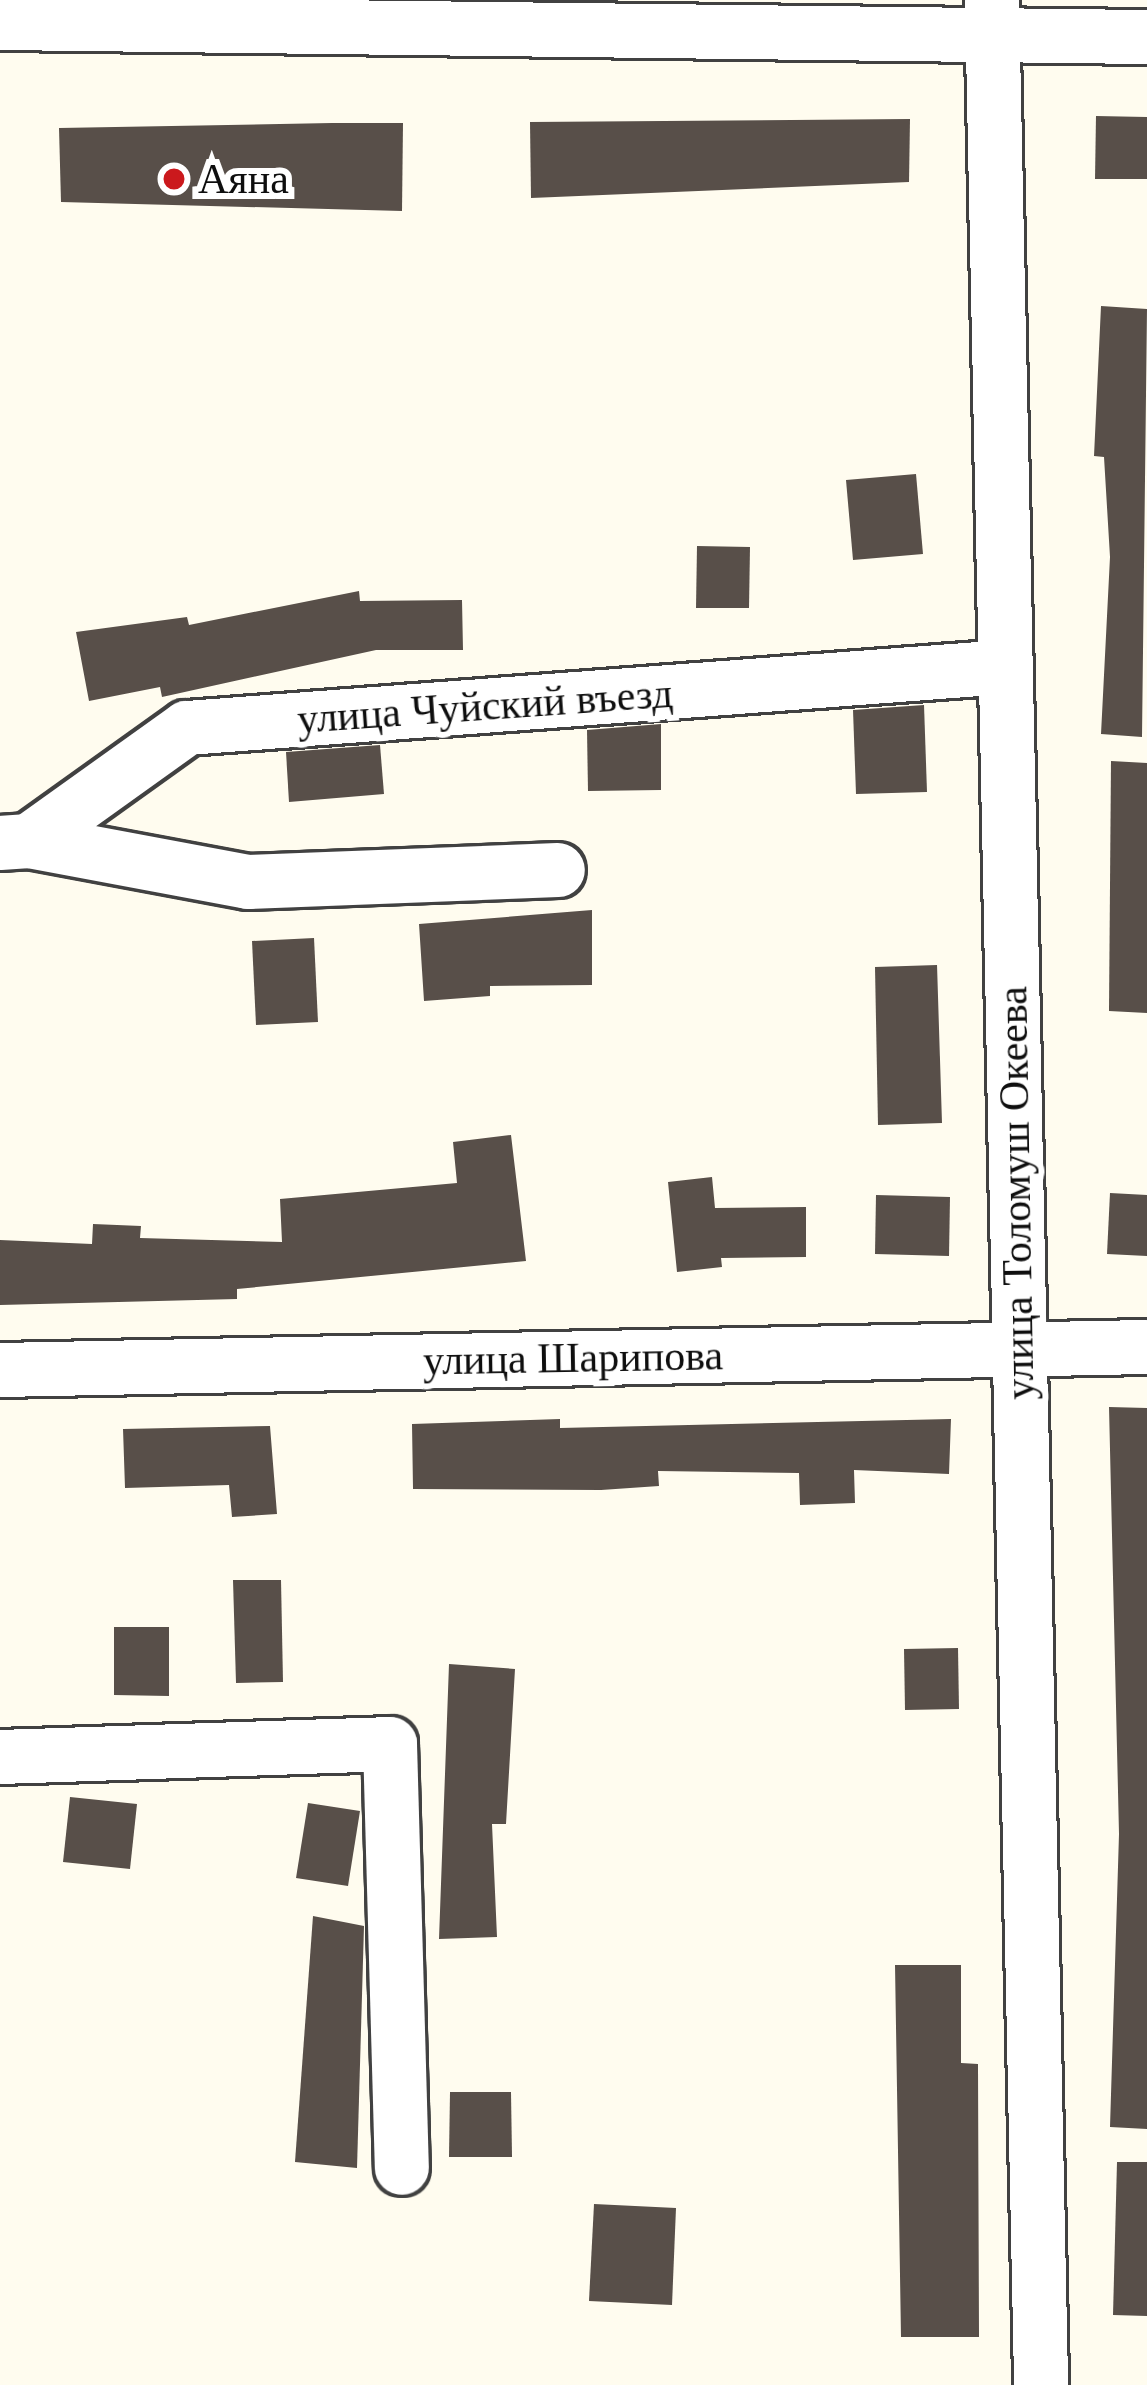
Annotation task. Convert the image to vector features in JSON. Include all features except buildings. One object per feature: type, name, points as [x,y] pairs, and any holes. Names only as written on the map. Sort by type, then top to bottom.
[{"type":"street","points":[[0,23],[992,19],[1147,38]]},
{"type":"street","name":"улица Толомуш Океева","points":[[992,19],[1041,2385]]},
{"type":"street","name":"улица Чуйский въезд","points":[[14,842],[187,728],[1005,667]]},
{"type":"street","points":[[14,842],[248,882],[558,870]]},
{"type":"street","name":"улица Шарипова","points":[[0,1370],[1147,1347]]},
{"type":"street","points":[[0,1757],[390,1744],[402,2168]]},
{"type":"place","name":"Аяна","points":[[174,179]]}]
